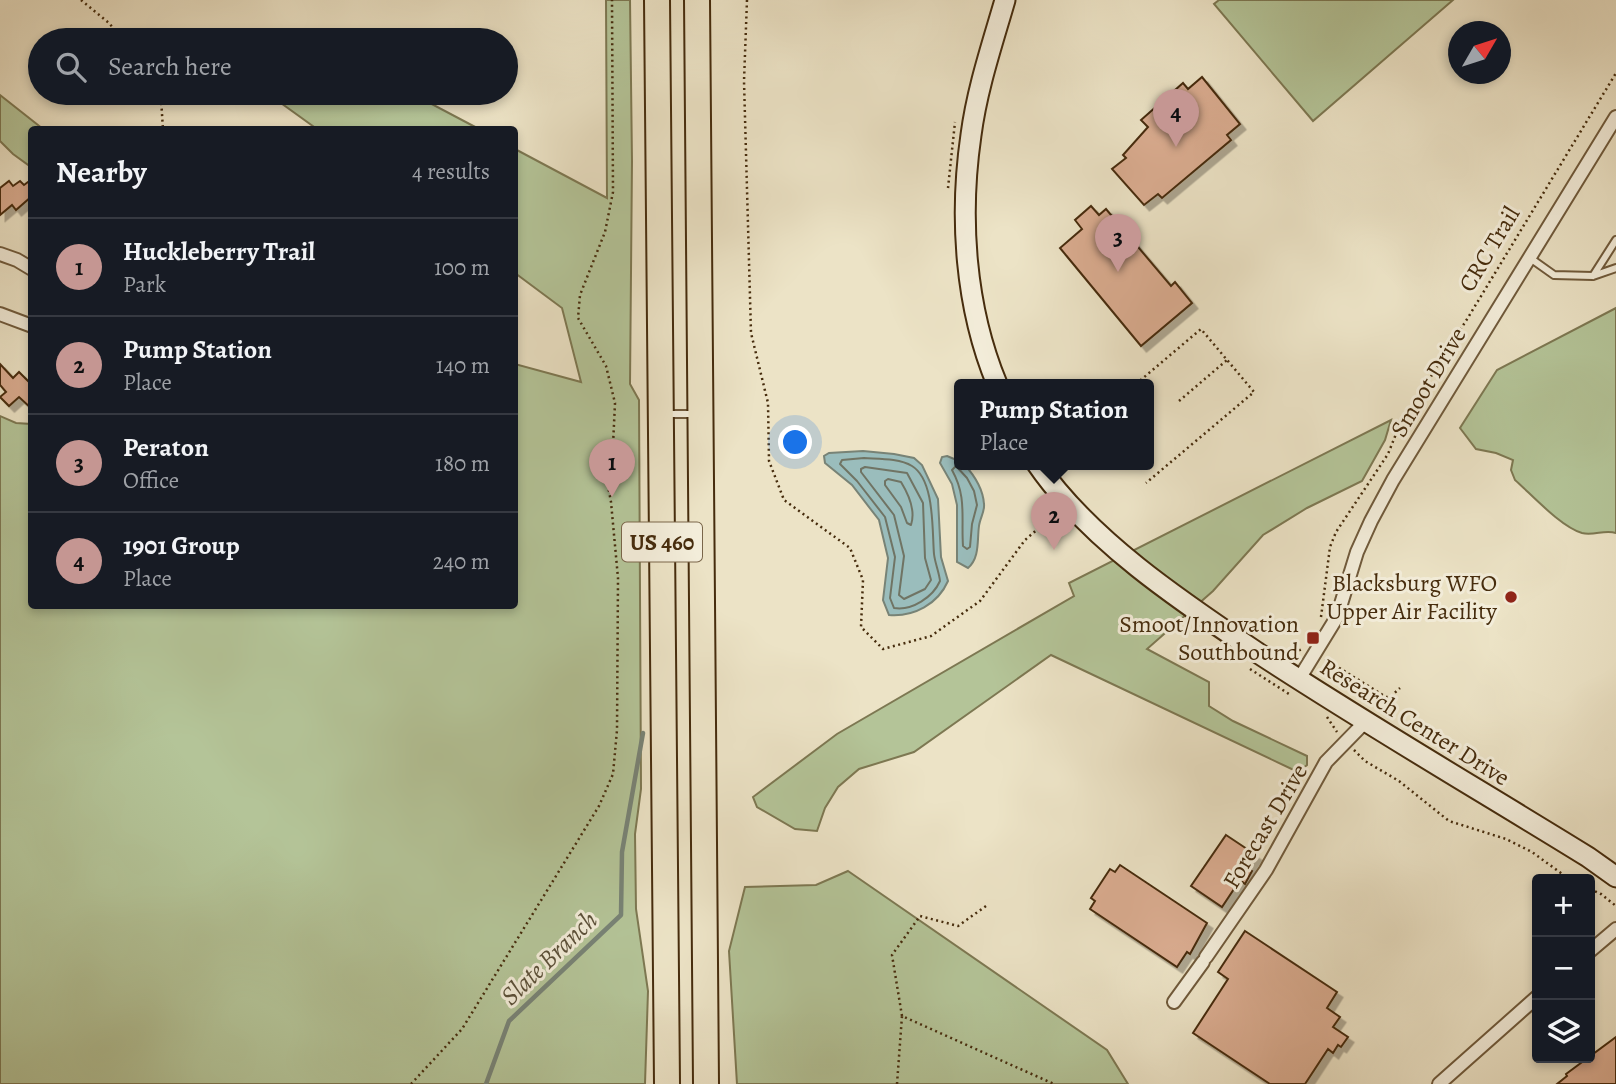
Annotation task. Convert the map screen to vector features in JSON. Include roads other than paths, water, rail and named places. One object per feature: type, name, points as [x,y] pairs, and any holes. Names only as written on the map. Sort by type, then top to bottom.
[{"type":"highway","name":"US 460","points":[[657,0],[667,1084]]},
{"type":"highway","name":"US 460","points":[[697,0],[706,1084]]},
{"type":"main road","points":[[995,379],[982,338],[969,276],[965,195],[971,134],[1005,0]]},
{"type":"main road","name":"Research Center Drive","points":[[1041,470],[1063,499],[1111,543],[1295,687],[1366,721],[1588,857],[1616,877]]},
{"type":"street","name":"Smoot Drive","points":[[1295,687],[1337,617],[1361,542],[1393,480],[1616,117]]},
{"type":"street","points":[[0,254],[28,267]]},
{"type":"street","points":[[0,314],[28,326]]},
{"type":"street","name":"Forecast Drive","points":[[1174,1002],[1266,870],[1326,762],[1366,721]]},
{"type":"street","points":[[1595,947],[1616,929]]},
{"type":"street","points":[[1439,1084],[1534,1000]]},
{"type":"lane","points":[[1593,276],[1616,240]]},
{"type":"lane","points":[[1529,257],[1554,275],[1593,276],[1616,268]]},
{"type":"lane","points":[[661,414],[700,414]]},
{"type":"water","points":[[863,451],[914,458],[922,465],[938,499],[941,557],[948,581],[932,602],[907,614],[889,615],[883,600],[888,558],[879,520],[852,485],[825,463],[824,456],[829,453]]},
{"type":"water","points":[[942,457],[954,459],[954,470],[969,470],[982,493],[984,509],[976,554],[968,568],[957,562],[957,505],[952,484],[940,463]]},
{"type":"waterway","name":"Slate Branch","points":[[486,1084],[509,1021],[621,915],[622,852],[643,733]]},
{"type":"place","name":"1901 Group","points":[[1176,147]]},
{"type":"place","name":"Peraton","points":[[1118,272]]},
{"type":"place","name":"Huckleberry Trail","points":[[612,497]]},
{"type":"place","name":"Pump Station","points":[[1054,550]]},
{"type":"place","name":"Blacksburg WFO Upper Air Facility","points":[[1511,597]]},
{"type":"place","name":"Smoot/Innovation Southbound","points":[[1313,638]]}]
